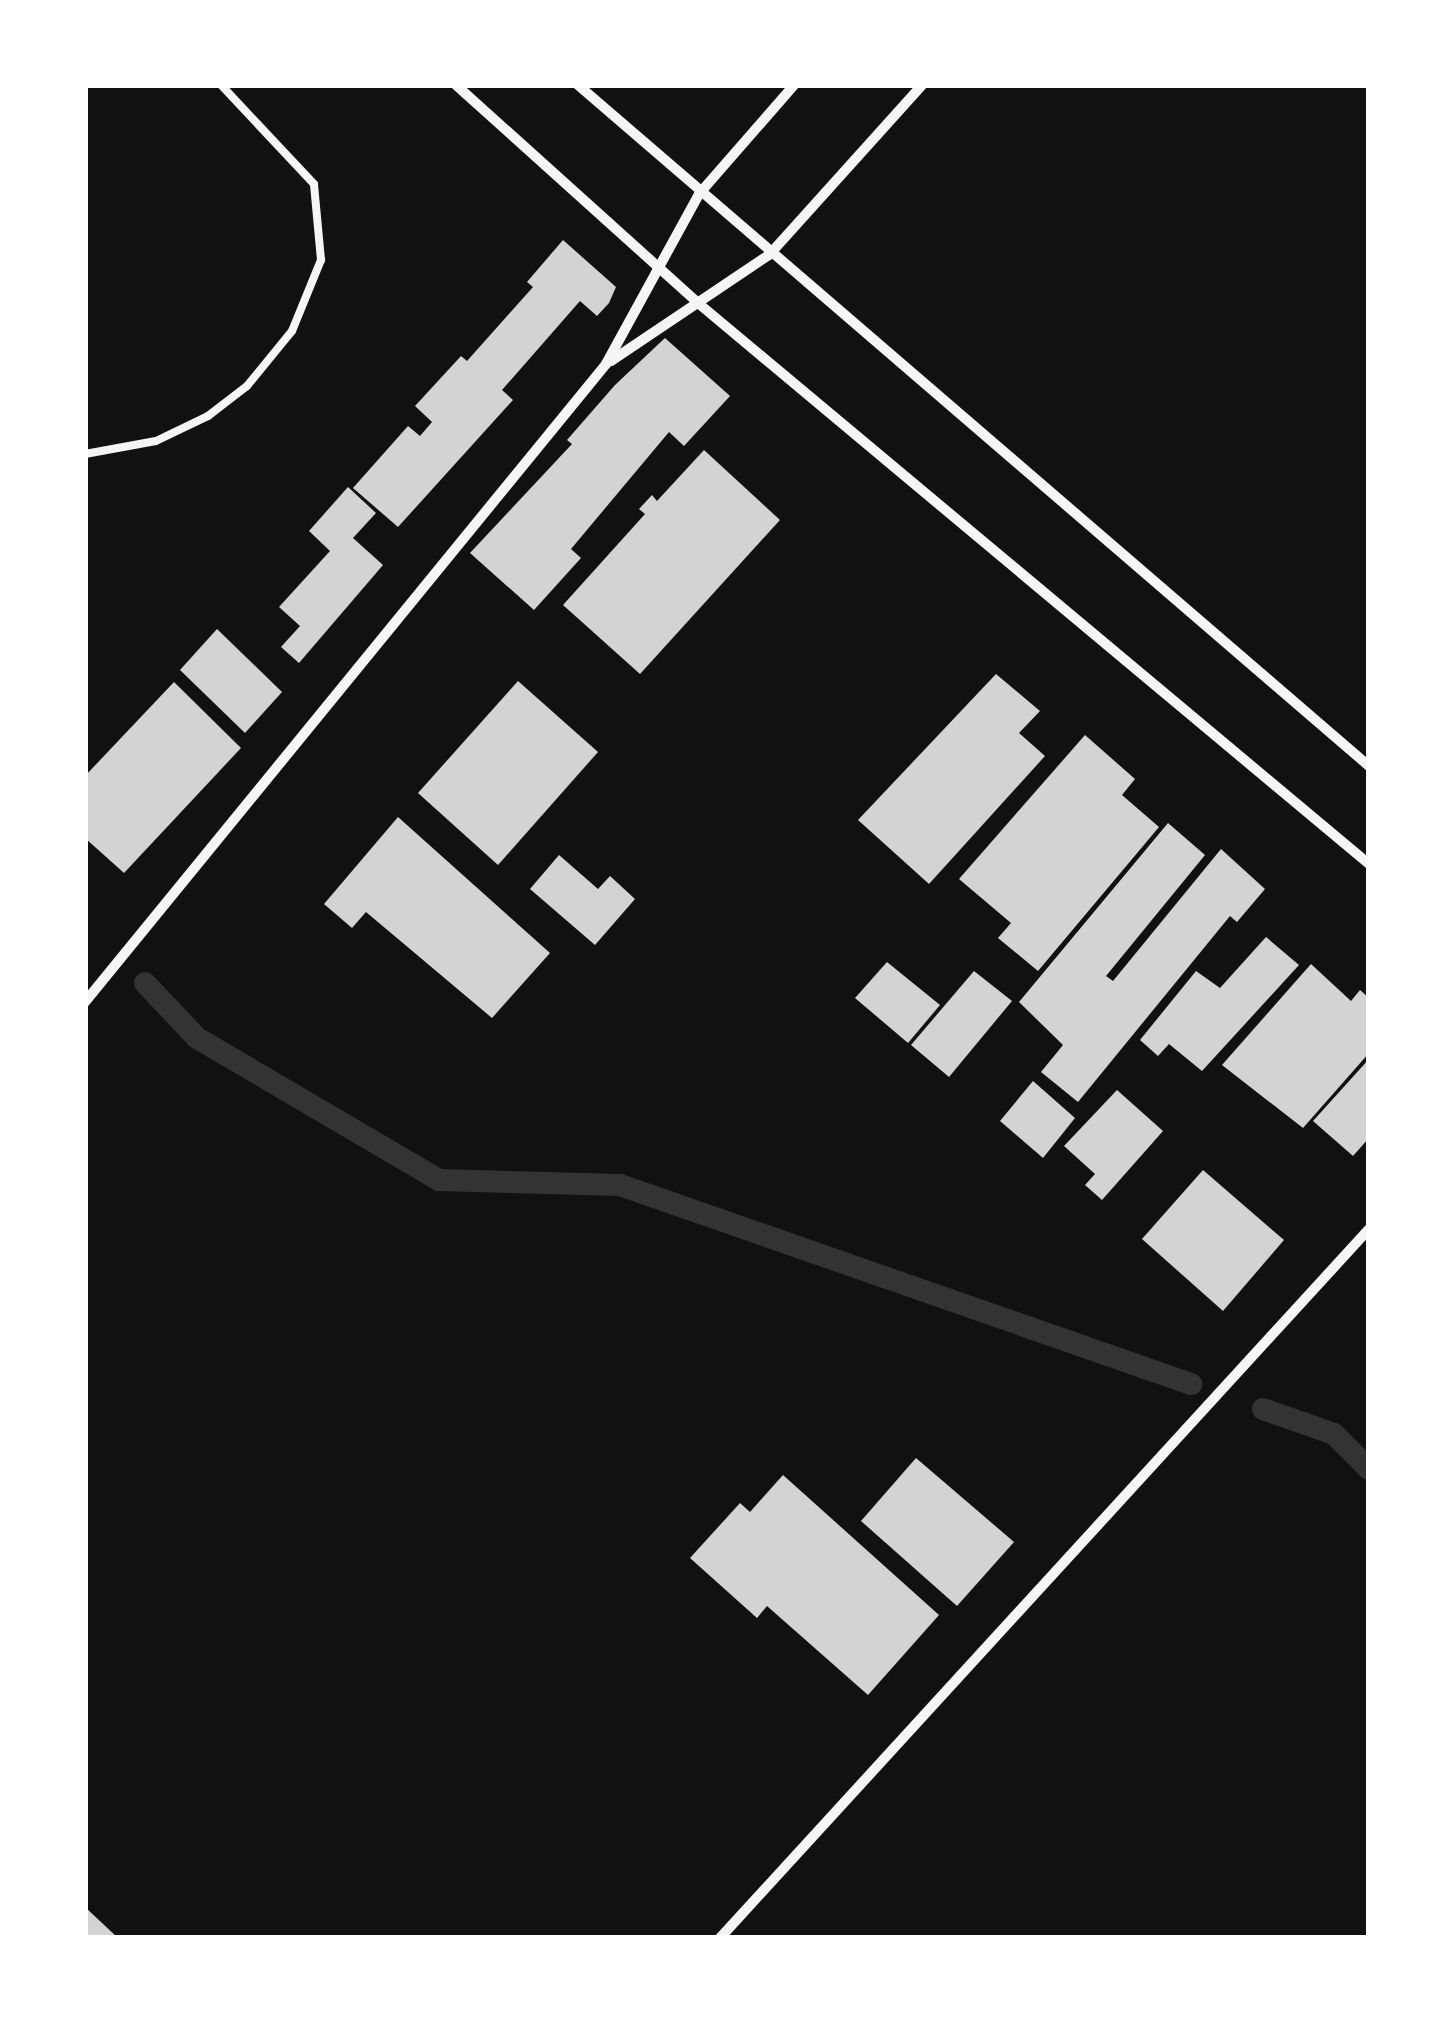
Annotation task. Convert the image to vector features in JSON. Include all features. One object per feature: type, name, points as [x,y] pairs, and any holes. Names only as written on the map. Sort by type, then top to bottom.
[{"type":"street","points":[[456,85],[698,303],[1369,864]]},
{"type":"street","points":[[578,85],[769,256],[1369,766]]},
{"type":"street","points":[[85,1002],[606,364],[699,194],[794,85]]},
{"type":"street","points":[[606,364],[769,256],[922,85]]},
{"type":"street","points":[[720,1938],[1369,1229]]},
{"type":"lane","points":[[85,454],[156,441],[208,416],[247,386],[292,330],[321,260],[314,184],[220,85]]},
{"type":"building","points":[[563,240],[616,287],[609,303],[597,316],[580,301],[502,390],[513,400],[398,527],[353,488],[408,426],[420,436],[432,422],[415,406],[461,356],[467,361],[533,287],[527,282]]},
{"type":"building","points":[[665,338],[730,396],[684,446],[669,432],[571,549],[581,558],[534,610],[470,553],[572,444],[567,440],[615,385]]},
{"type":"building","points":[[704,450],[780,520],[640,674],[563,605],[645,514],[639,509],[652,495],[657,501]]},
{"type":"building","points":[[348,487],[376,513],[353,538],[383,565],[299,663],[281,647],[300,626],[279,607],[330,551],[309,531]]},
{"type":"building","points":[[217,629],[282,692],[245,733],[180,670]]},
{"type":"building","points":[[996,674],[1040,711],[1019,733],[1045,756],[929,884],[858,820]]},
{"type":"building","points":[[518,681],[598,752],[498,865],[418,793]]},
{"type":"building","points":[[174,682],[241,748],[124,873],[85,838],[85,776]]},
{"type":"building","points":[[1085,735],[1135,779],[1122,795],[1159,827],[1038,971],[998,938],[1011,923],[959,879]]},
{"type":"building","points":[[398,817],[550,953],[492,1018],[366,912],[352,928],[324,904]]},
{"type":"building","points":[[1168,823],[1205,855],[1106,976],[1113,981],[1221,849],[1265,889],[1237,922],[1230,916],[1078,1102],[1041,1072],[1063,1045],[1019,1002]]},
{"type":"building","points":[[559,855],[598,889],[610,876],[635,899],[595,945],[530,889]]},
{"type":"building","points":[[1266,937],[1299,965],[1202,1071],[1169,1044],[1158,1056],[1140,1040],[1196,971],[1220,988]]},
{"type":"building","points":[[887,962],[940,1005],[908,1043],[855,998]]},
{"type":"building","points":[[1311,964],[1351,1001],[1360,990],[1369,998],[1369,1053],[1303,1128],[1222,1065]]},
{"type":"building","points":[[974,971],[1012,1001],[949,1077],[911,1045]]},
{"type":"building","points":[[1369,1059],[1369,1138],[1353,1156],[1313,1121]]},
{"type":"building","points":[[1033,1081],[1075,1118],[1043,1158],[1000,1121]]},
{"type":"building","points":[[1117,1090],[1163,1131],[1102,1200],[1085,1185],[1095,1174],[1064,1146]]},
{"type":"building","points":[[1203,1170],[1284,1240],[1223,1311],[1142,1239]]},
{"type":"building","points":[[916,1458],[1014,1542],[957,1606],[861,1521]]},
{"type":"building","points":[[783,1475],[939,1615],[868,1695],[767,1606],[757,1618],[690,1558],[740,1503],[750,1512]]},
{"type":"building","points":[[85,1907],[118,1938],[85,1938]]},
{"type":"waterway","points":[[145,983],[197,1038],[439,1180],[620,1185],[1191,1384]]},
{"type":"waterway","points":[[1263,1409],[1334,1434],[1369,1469]]}]
